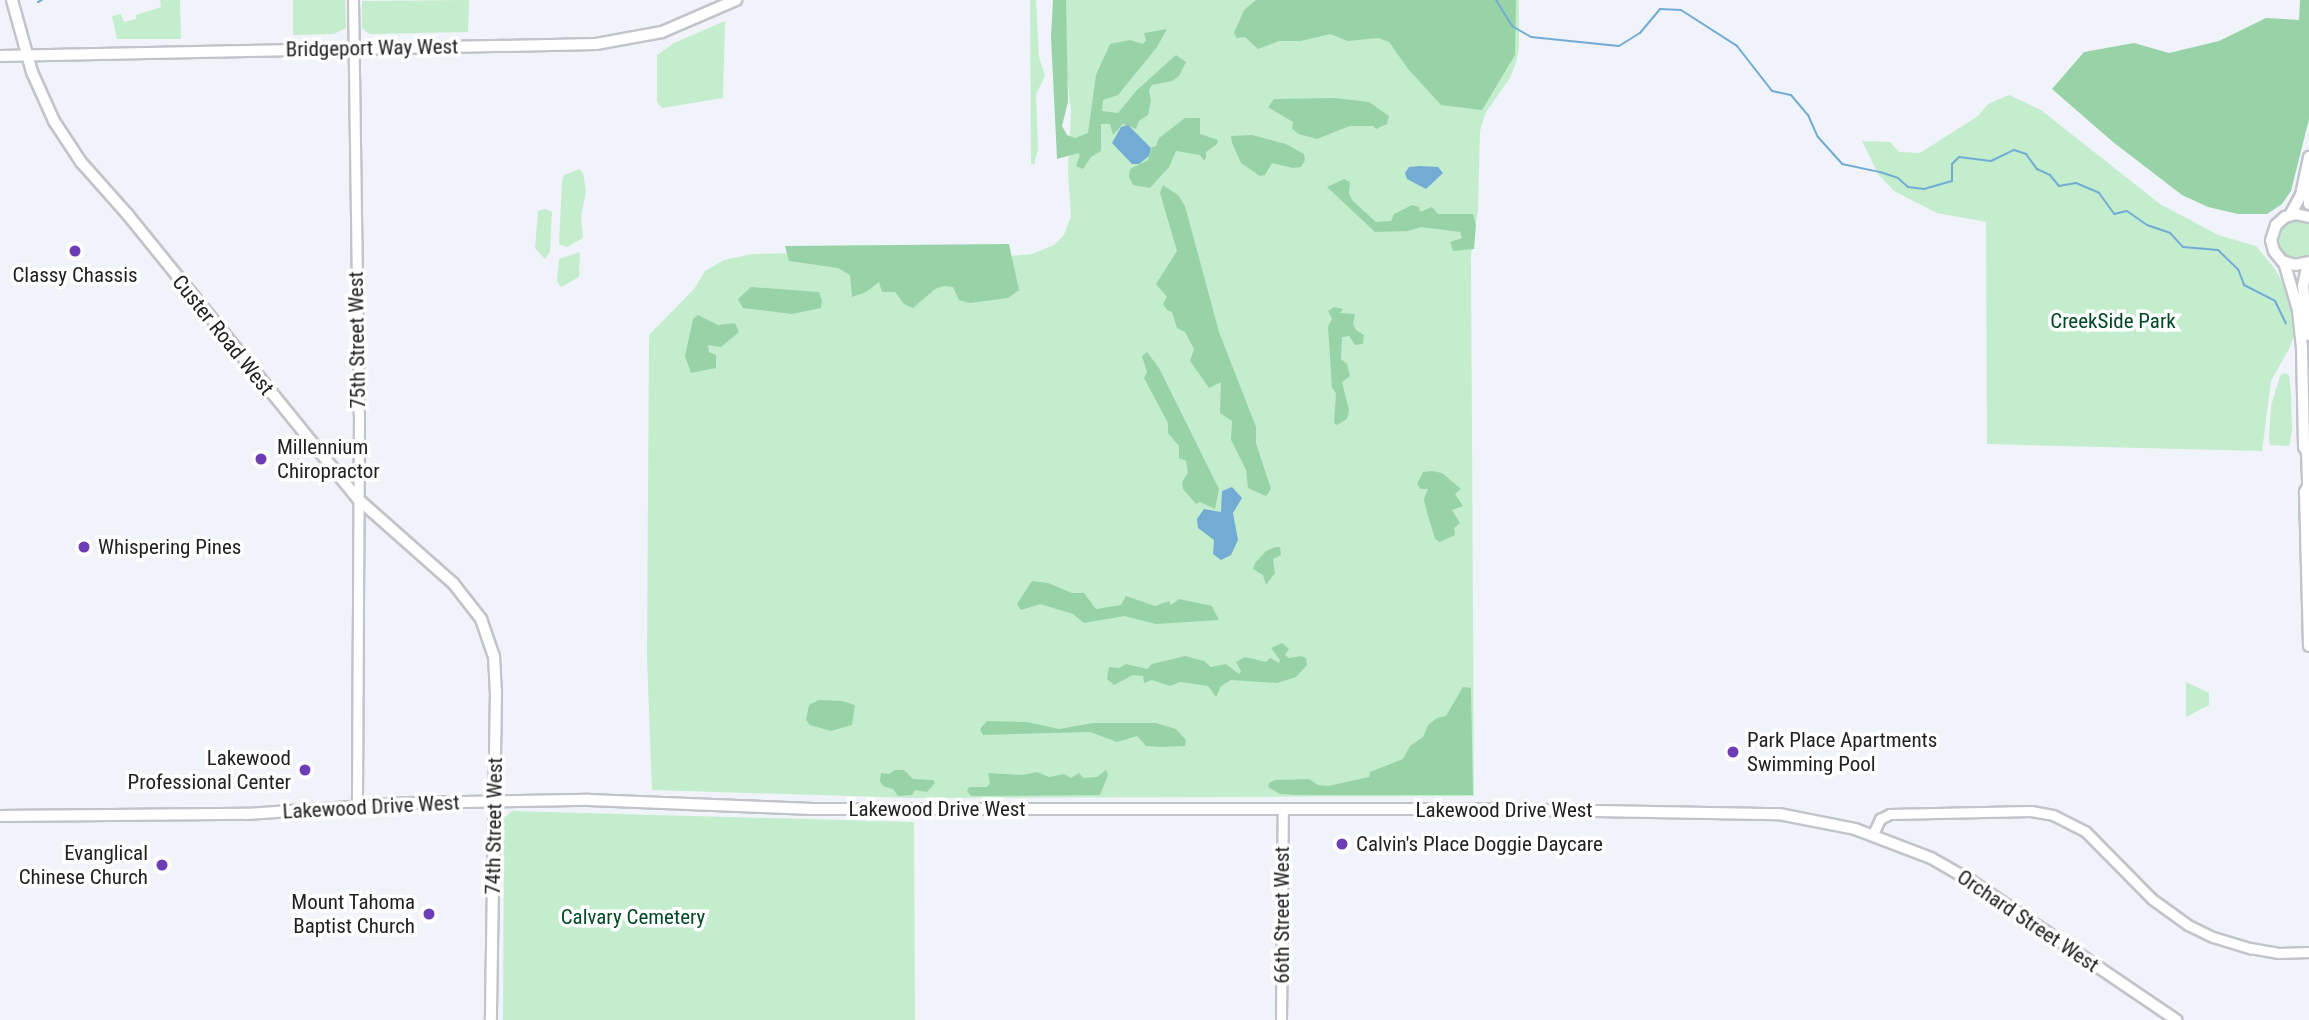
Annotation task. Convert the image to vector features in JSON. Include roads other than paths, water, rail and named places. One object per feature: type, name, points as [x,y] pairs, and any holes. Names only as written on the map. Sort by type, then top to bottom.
[{"type":"main road","name":"Custer Road West","points":[[12,0],[26,55],[54,121],[81,162],[128,215],[358,499],[463,593],[488,634]]},
{"type":"main road","name":"Bridgeport Way West","points":[[0,56],[610,43],[678,27],[736,0]]},
{"type":"main road","points":[[2290,215],[2301,195],[2309,157]]},
{"type":"main road","points":[[2309,186],[2309,204]]},
{"type":"main road","points":[[2309,217],[2290,215],[2280,220],[2272,234],[2274,251],[2284,262],[2298,310],[2304,447],[2308,451],[2309,486],[2305,492],[2309,646]]},
{"type":"main road","points":[[2284,262],[2295,265],[2308,263],[2303,286],[2309,393]]},
{"type":"main road","name":"74th Street West","points":[[488,634],[496,676],[491,1020]]},
{"type":"main road","name":"Lakewood Drive West","points":[[0,816],[247,814],[494,801],[665,801],[841,809],[1739,811],[1798,816],[1873,834]]},
{"type":"main road","name":"Orchard Street West","points":[[1873,834],[1913,849],[1961,875],[2176,1020]]},
{"type":"street","name":"75th Street West","points":[[353,0],[358,499],[357,807]]},
{"type":"street","name":"66th Street West","points":[[1281,1020],[1283,809]]},
{"type":"street","points":[[1873,834],[1877,822],[1887,815],[2043,812],[2067,820],[2085,831],[2152,899],[2188,925],[2240,946],[2280,953],[2309,952]]},
{"type":"water","points":[[1128,125],[1151,148],[1149,156],[1139,164],[1132,164],[1112,143],[1121,127]]},
{"type":"water","points":[[1409,167],[1438,167],[1443,173],[1426,189],[1407,179],[1405,173]]},
{"type":"water","points":[[1232,487],[1242,498],[1233,513],[1238,540],[1231,555],[1221,560],[1213,554],[1214,540],[1198,528],[1197,519],[1204,509],[1221,512],[1222,491]]},
{"type":"waterway","points":[[38,2],[42,0]]},
{"type":"waterway","points":[[1496,0],[1512,26],[1531,37],[1619,46],[1640,33],[1660,9],[1681,10],[1737,46],[1772,91],[1791,95],[1808,115],[1818,137],[1842,164],[1880,172],[1898,178],[1908,187],[1924,189],[1952,181],[1952,164],[1959,157],[1991,161],[2014,150],[2026,154],[2037,169],[2050,175],[2059,186],[2076,183],[2099,193],[2114,214],[2127,211],[2147,225],[2170,233],[2183,247],[2218,250],[2238,269],[2244,285],[2275,301],[2286,324]]},
{"type":"place","name":"Classy Chassis","points":[[75,251]]},
{"type":"place","name":"Millennium Chiropractor","points":[[261,459]]},
{"type":"place","name":"Whispering Pines","points":[[84,547]]},
{"type":"place","name":"Park Place Apartments Swimming Pool","points":[[1733,752]]},
{"type":"place","name":"Lakewood Professional Center","points":[[305,770]]},
{"type":"place","name":"Calvin's Place Doggie Daycare","points":[[1342,844]]},
{"type":"place","name":"Evanglical Chinese Church","points":[[162,865]]},
{"type":"place","name":"Mount Tahoma Baptist Church","points":[[429,914]]},
{"type":"park label","name":"CreekSide Park","points":[[2113,321]]},
{"type":"park label","name":"Calvary Cemetery","points":[[633,917]]}]
